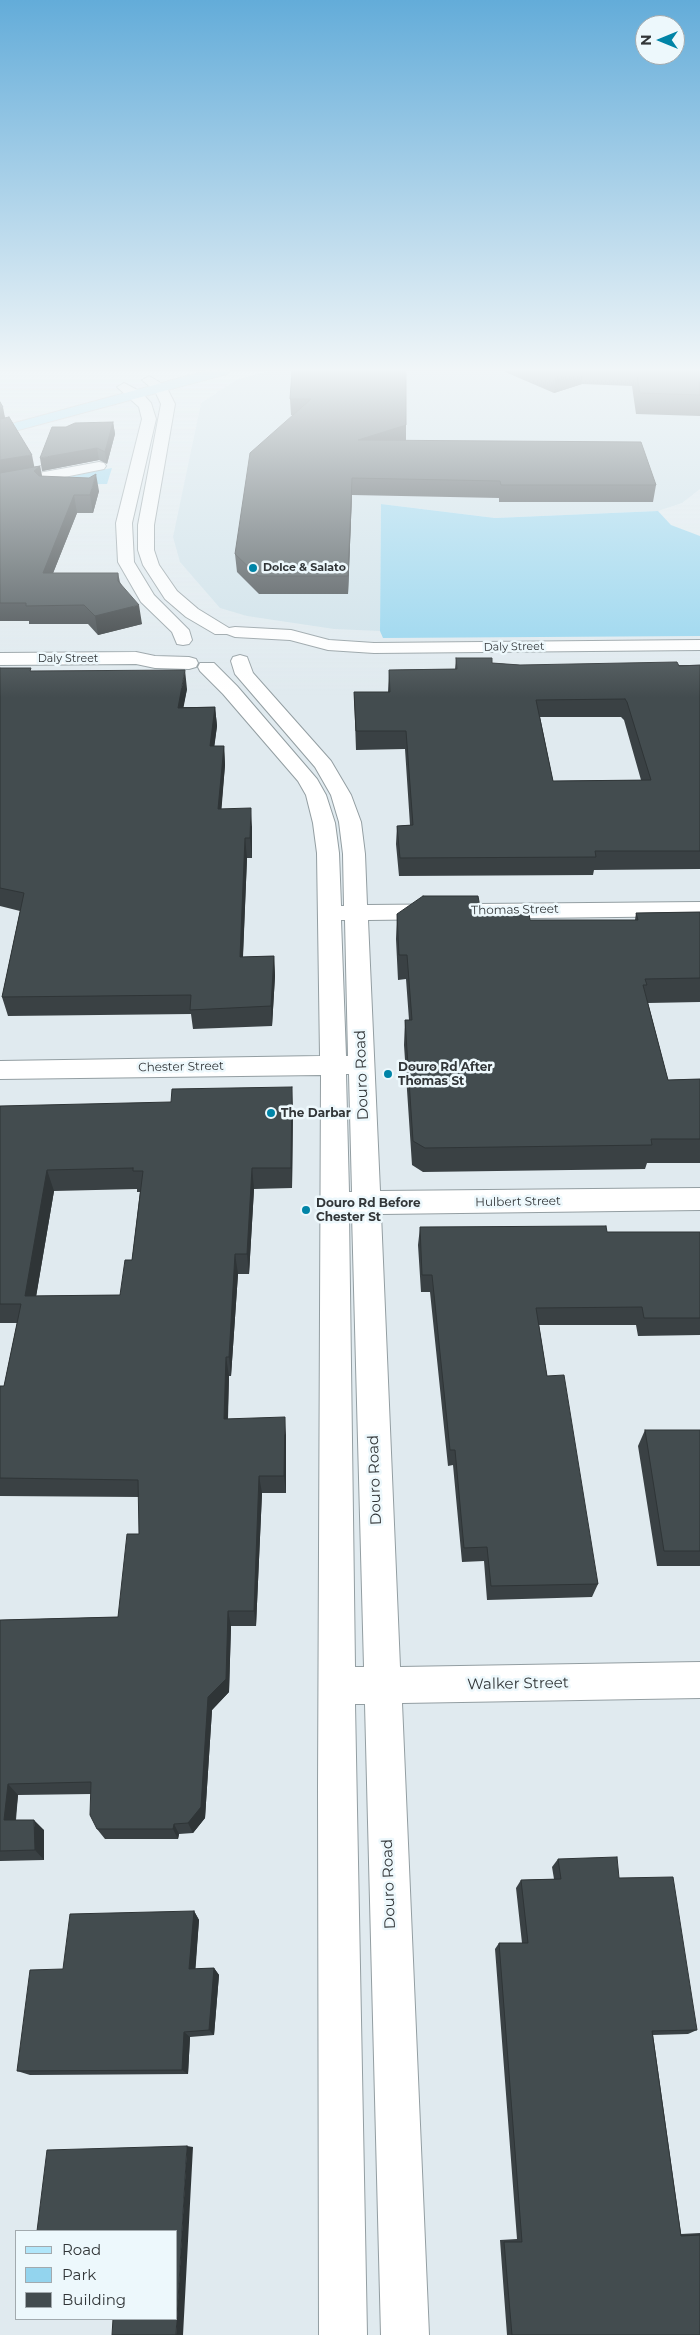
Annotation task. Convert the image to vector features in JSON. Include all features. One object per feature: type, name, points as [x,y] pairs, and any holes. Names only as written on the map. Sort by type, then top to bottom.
[{"type":"street","points":[[8,483],[24,480]]},
{"type":"street","points":[[134,480],[124,523],[126,562],[138,586],[157,609],[180,630],[181,643]]},
{"type":"street","points":[[154,480],[146,525],[146,550],[151,565],[171,595],[192,613],[244,647]]},
{"type":"street","points":[[8,483],[26,488],[64,488]]},
{"type":"street","name":"Daly Street","points":[[136,658],[181,643],[199,632],[244,647],[278,648],[328,644]]},
{"type":"street","name":"Daly Street","points":[[0,659],[136,658],[155,662],[219,667],[244,647],[292,635],[328,644],[374,648],[700,645]]},
{"type":"street","name":"Douro Road","points":[[181,643],[178,652],[230,690],[307,779],[316,795],[324,824],[343,912]]},
{"type":"street","name":"Douro Road","points":[[244,647],[244,674],[324,764],[341,795],[350,822],[343,912],[347,1065],[335,1203],[343,2335]]},
{"type":"street","name":"Thomas Street","points":[[343,912],[700,909]]},
{"type":"street","name":"Douro Road","points":[[347,1065],[367,1203],[405,2335]]},
{"type":"street","name":"Chester Street","points":[[0,1070],[347,1065]]},
{"type":"street","name":"Hulbert Street","points":[[335,1203],[700,1199]]},
{"type":"street","name":"Walker Street","points":[[337,1686],[700,1680]]},
{"type":"shaded area","points":[[185,480],[700,480],[700,489],[682,503],[658,511],[495,518],[381,504],[380,631],[334,629],[247,616],[220,608],[180,562],[173,537]]},
{"type":"green space","points":[[55,480],[108,480],[107,484],[31,485]]},
{"type":"green space","points":[[381,504],[495,518],[658,511],[671,525],[700,536],[700,636],[383,638],[380,631]]},
{"type":"building","points":[[0,480],[94,480],[90,495],[74,495],[43,573],[118,573],[118,581],[139,605],[95,616],[84,605],[26,606],[26,603],[0,603]]},
{"type":"building","points":[[246,480],[352,480],[348,576],[258,576],[235,554]]},
{"type":"building","points":[[449,480],[654,480],[656,485],[501,485],[500,481]]},
{"type":"building","points":[[456,658],[492,658],[492,663],[520,665],[677,662],[679,666],[700,665],[700,851],[595,851],[596,857],[400,858],[397,826],[413,825],[406,731],[356,731],[354,692],[390,692],[389,670],[457,669]],"holes":[[[625,699],[651,780],[553,781],[536,700]]]},
{"type":"building","points":[[0,668],[31,668],[30,671],[185,670],[178,708],[215,707],[210,746],[224,746],[218,809],[251,808],[250,838],[245,838],[240,957],[274,956],[271,1006],[190,1010],[191,995],[2,997],[24,893],[0,888]]},
{"type":"building","points":[[423,896],[478,896],[481,913],[529,913],[530,920],[638,920],[636,913],[700,912],[700,978],[645,979],[647,985],[643,985],[668,1080],[700,1079],[700,1139],[651,1139],[652,1145],[425,1148],[413,1141],[405,1020],[412,1020],[407,955],[399,955],[397,914]]},
{"type":"building","points":[[292,1087],[291,1168],[252,1168],[247,1254],[235,1254],[229,1357],[226,1357],[224,1419],[285,1417],[284,1476],[259,1476],[254,1611],[228,1611],[226,1679],[208,1697],[201,1807],[188,1823],[174,1824],[173,1829],[97,1829],[90,1815],[91,1782],[8,1784],[4,1820],[34,1820],[35,1850],[0,1851],[0,1620],[118,1617],[127,1534],[139,1534],[138,1480],[0,1478],[0,1386],[4,1386],[21,1304],[0,1304],[0,1106],[171,1102],[172,1089]],"holes":[[[133,1168],[133,1171],[143,1171],[132,1260],[125,1260],[120,1295],[25,1296],[47,1170]]]},
{"type":"building","points":[[606,1226],[607,1232],[700,1232],[700,1318],[644,1318],[642,1307],[536,1308],[547,1376],[564,1375],[598,1584],[491,1586],[487,1547],[464,1548],[455,1450],[450,1450],[432,1275],[422,1275],[420,1227]]},
{"type":"building","points":[[645,1430],[700,1430],[700,1551],[664,1551]]},
{"type":"building","points":[[617,1857],[619,1878],[673,1877],[697,2030],[652,2031],[681,2236],[700,2235],[700,2335],[512,2335],[504,2242],[522,2242],[499,1943],[528,1943],[521,1880],[561,1879],[558,1859]]},
{"type":"building","points":[[194,1911],[189,1969],[214,1968],[209,2030],[184,2032],[182,2070],[17,2071],[30,1970],[63,1969],[70,1914]]},
{"type":"building","points":[[187,2146],[178,2301],[178,2230],[37,2230],[47,2150]]},
{"type":"building","points":[[113,2320],[177,2320],[176,2335],[112,2335]]},
{"type":"place","name":"Dolce & Salato","points":[[253,568]]},
{"type":"place","name":"Douro Rd After Thomas St","points":[[388,1074]]},
{"type":"place","name":"The Darbar","points":[[271,1113]]},
{"type":"place","name":"Douro Rd Before Chester St","points":[[306,1210]]}]
